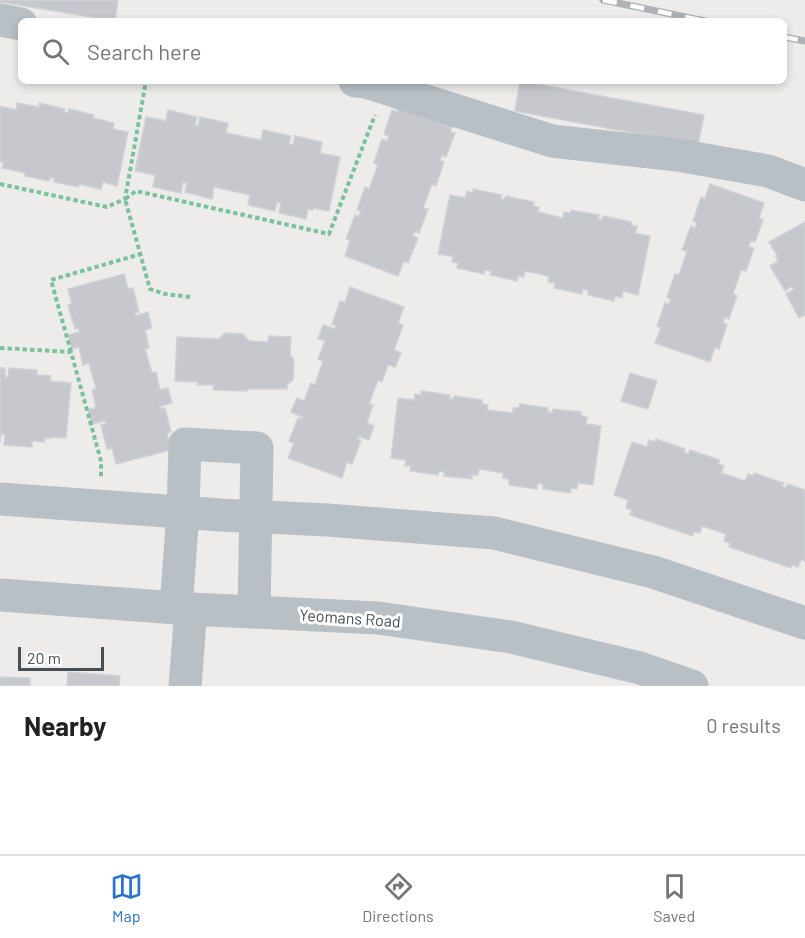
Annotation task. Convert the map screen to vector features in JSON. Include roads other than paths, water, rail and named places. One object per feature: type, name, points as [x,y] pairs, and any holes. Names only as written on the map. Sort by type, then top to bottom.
[{"type":"street","points":[[0,20],[18,23]]},
{"type":"street","points":[[369,85],[552,141],[677,155],[768,171],[805,185]]},
{"type":"street","points":[[185,686],[183,513],[185,444],[257,448],[254,612]]},
{"type":"street","points":[[0,499],[494,533],[653,572],[805,623]]},
{"type":"street","name":"Yeomans Road","points":[[0,595],[183,608],[378,618],[512,637],[640,668],[692,686]]},
{"type":"railway","points":[[603,0],[690,18]]},
{"type":"railway","points":[[787,38],[805,41]]}]
